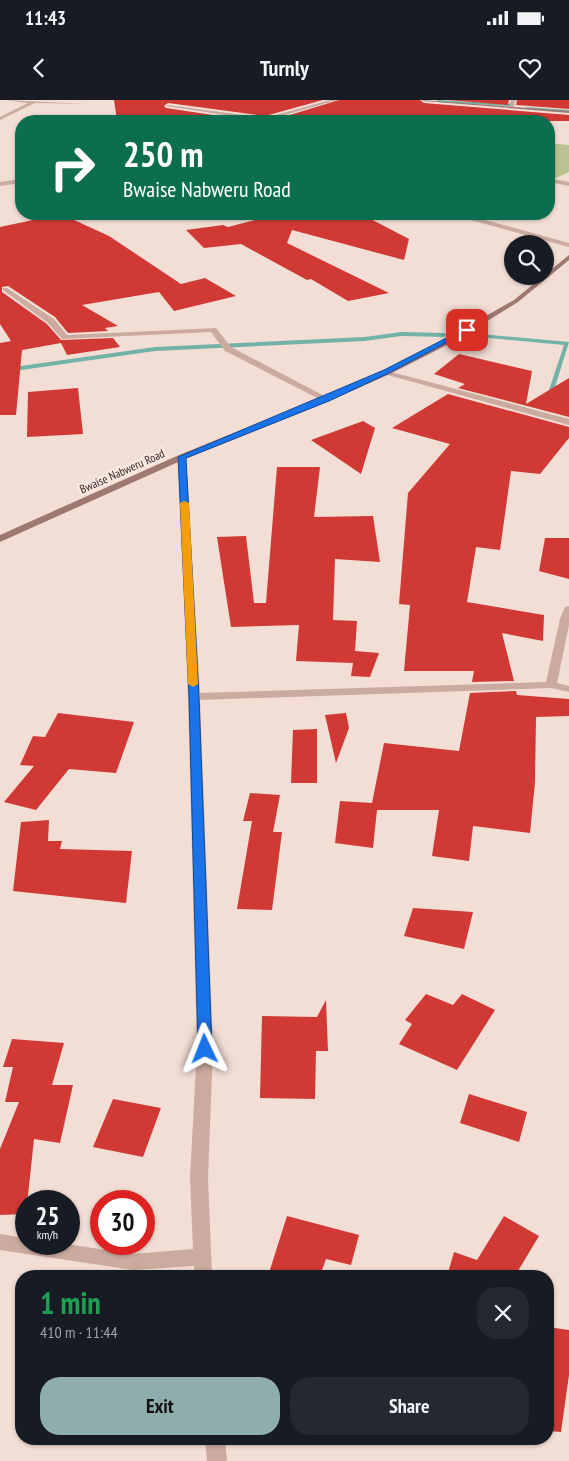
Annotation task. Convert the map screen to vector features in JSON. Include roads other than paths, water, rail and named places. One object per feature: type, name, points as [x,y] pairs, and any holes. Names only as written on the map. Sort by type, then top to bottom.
[{"type":"main road","points":[[424,100],[569,112]]},
{"type":"main road","name":"Bwaise Nabweru Road","points":[[0,538],[182,457],[326,399],[387,372],[450,340],[516,301],[569,257]]},
{"type":"street","points":[[5,100],[88,104]]},
{"type":"street","points":[[280,115],[335,100]]},
{"type":"street","points":[[512,107],[513,100]]},
{"type":"street","points":[[0,119],[33,102]]},
{"type":"street","points":[[168,106],[228,115]]},
{"type":"street","points":[[555,181],[569,184]]},
{"type":"street","points":[[0,184],[15,182]]},
{"type":"street","points":[[482,220],[526,235],[569,244]]},
{"type":"street","points":[[5,289],[51,321],[65,337],[213,330],[228,349],[326,399]]},
{"type":"street","points":[[387,372],[569,422]]},
{"type":"street","points":[[182,457],[194,697],[205,1049],[199,1177],[203,1270]]},
{"type":"street","points":[[551,685],[564,619],[569,609]]},
{"type":"street","points":[[194,697],[551,685],[569,688]]},
{"type":"street","points":[[0,1242],[134,1262],[202,1257]]},
{"type":"street","points":[[216,1445],[217,1461]]},
{"type":"waterway","points":[[438,101],[510,105],[514,100]]},
{"type":"waterway","points":[[527,108],[569,111]]},
{"type":"waterway","points":[[0,371],[155,349],[365,339],[401,334],[444,335]]},
{"type":"waterway","points":[[469,335],[569,344]]},
{"type":"waterway","points":[[549,399],[567,344]]}]
